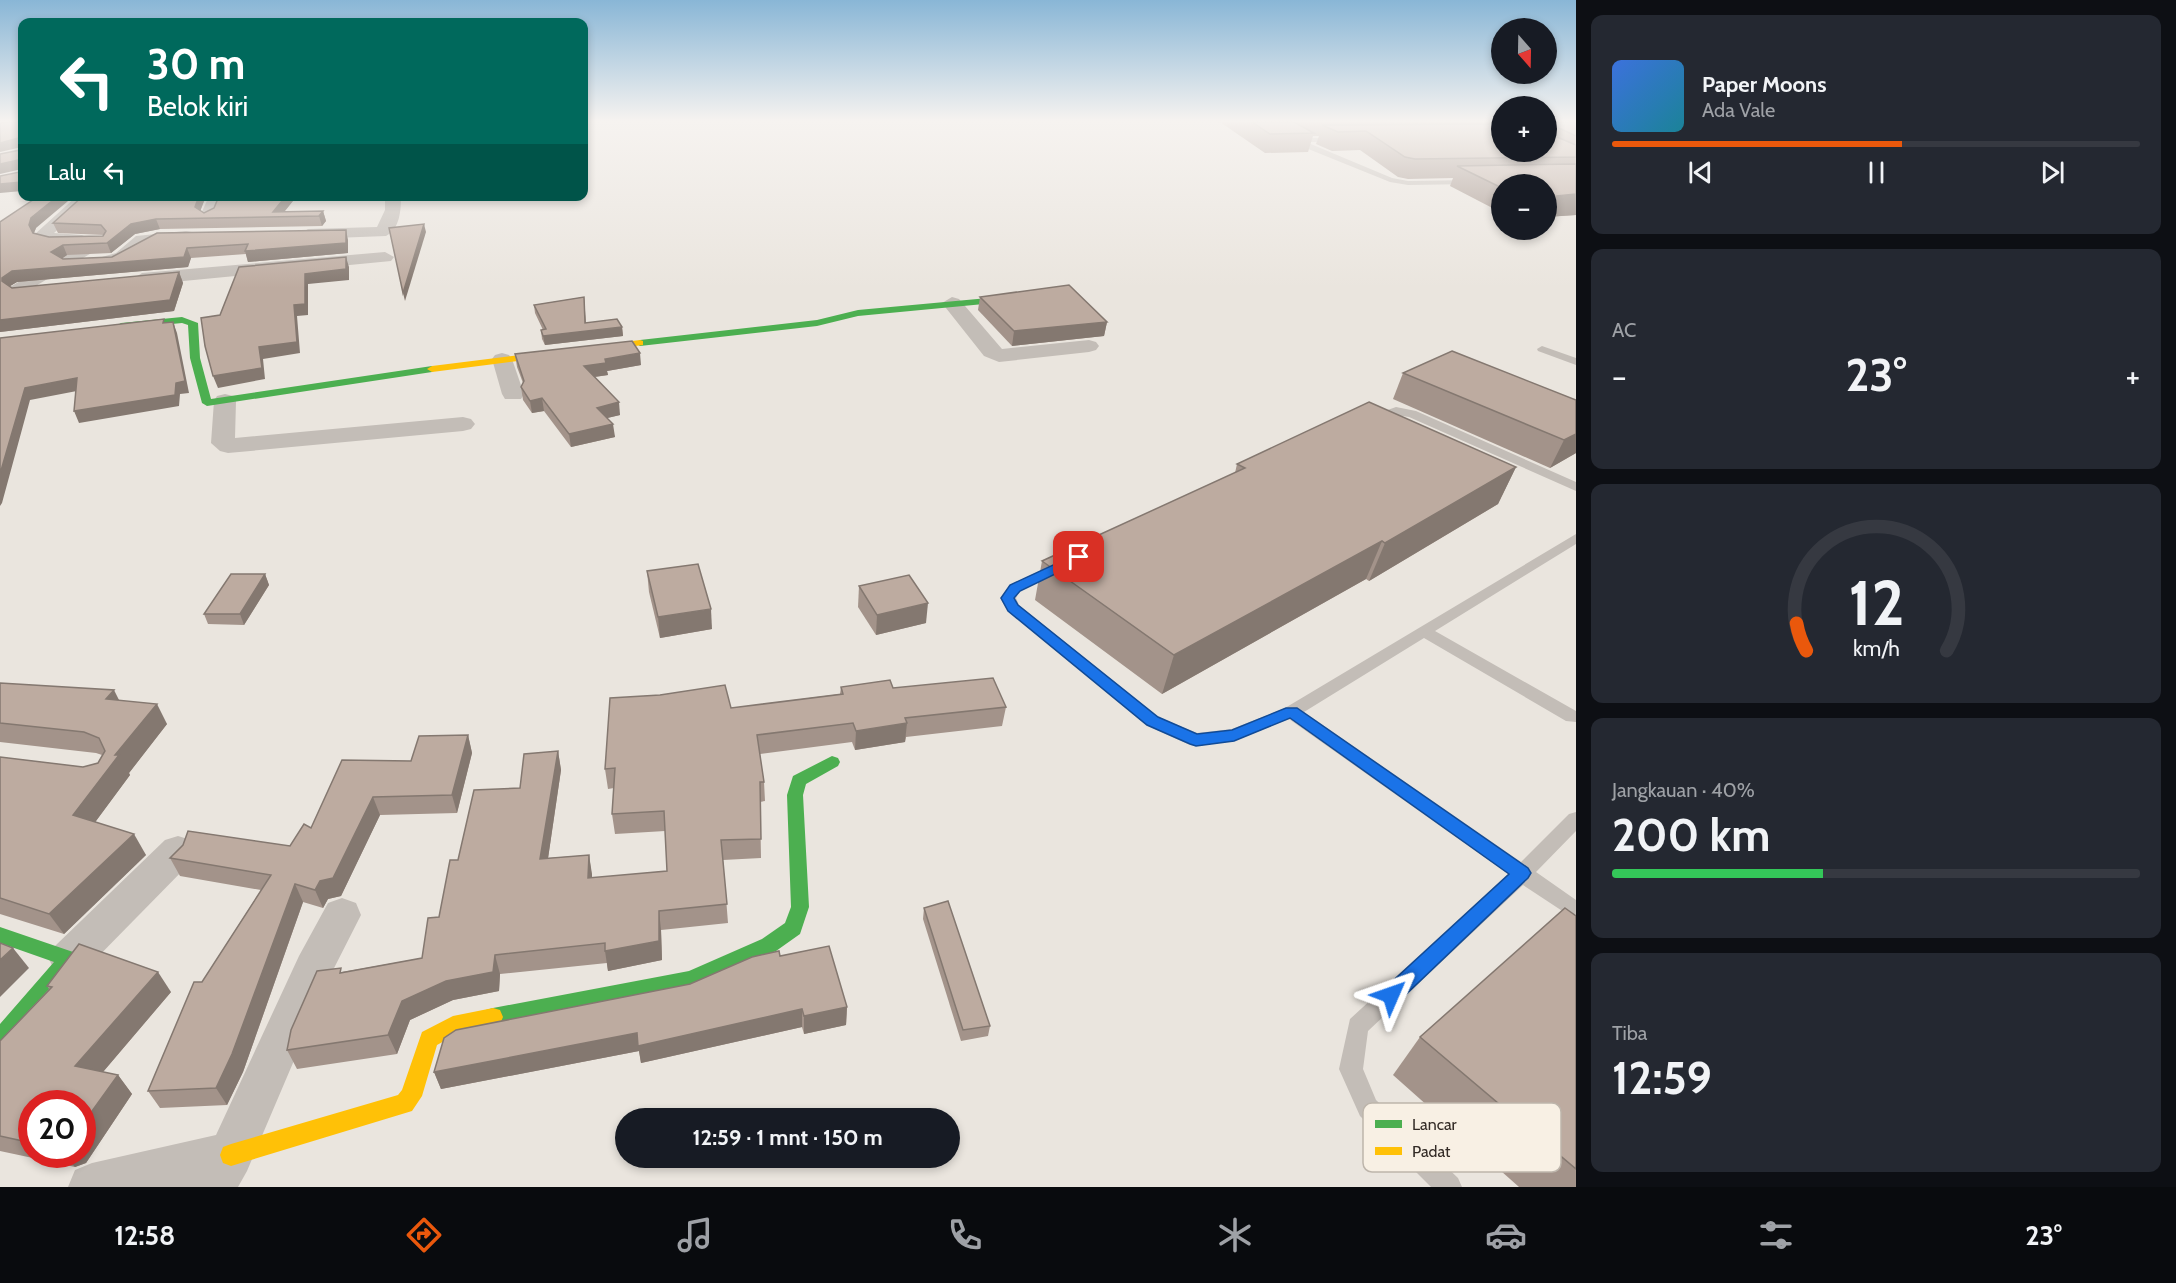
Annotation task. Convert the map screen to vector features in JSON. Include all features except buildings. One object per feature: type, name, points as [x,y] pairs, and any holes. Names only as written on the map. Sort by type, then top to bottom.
[{"type":"street","points":[[7,295],[67,262],[99,241],[53,240],[45,238],[43,234],[81,201]]},
{"type":"street","points":[[208,216],[215,201]]},
{"type":"street","points":[[290,234],[380,232],[386,229],[393,210],[393,201]]},
{"type":"street","points":[[67,262],[116,260],[142,240],[150,237],[207,235]]},
{"type":"street","points":[[119,281],[253,271],[385,257]]},
{"type":"street","points":[[7,295],[57,287]]},
{"type":"street","points":[[106,328],[175,320],[193,323],[195,357],[207,404],[502,359],[817,322],[858,313],[1022,298]]},
{"type":"street","points":[[952,303],[991,352],[999,356],[1089,346]]},
{"type":"street","points":[[502,359],[513,394]]},
{"type":"street","points":[[225,401],[223,443],[228,446],[463,424]]},
{"type":"street","points":[[92,1187],[221,1171],[404,1104],[411,1096],[429,1040],[453,1026],[691,979],[769,945],[792,928],[800,907],[795,795],[799,780],[832,762]]},
{"type":"street","points":[[0,1039],[69,959],[178,851]]},
{"type":"street","points":[[221,1171],[313,969],[342,915]]},
{"type":"street","points":[[0,935],[69,959]]},
{"type":"lane","points":[[1384,177],[1408,183],[1480,182]]},
{"type":"lane","points":[[1542,349],[1576,362]]},
{"type":"lane","points":[[1358,424],[1379,414],[1396,411],[1412,414],[1576,487]]},
{"type":"lane","points":[[1068,562],[1015,588],[1008,598],[1013,608],[1152,721],[1196,740],[1234,735],[1292,712],[1576,538]]},
{"type":"lane","points":[[1424,631],[1572,717]]},
{"type":"lane","points":[[1292,712],[1576,911]]},
{"type":"lane","points":[[1366,1103],[1351,1069],[1351,1054],[1358,1026],[1522,873],[1576,819]]},
{"type":"lane","points":[[1434,1172],[1449,1187]]},
{"type":"traffic: fast","points":[[640,343],[817,323],[858,313],[1022,298]]},
{"type":"traffic: fast","points":[[121,326],[182,320],[193,323],[195,358],[207,403],[432,369]]},
{"type":"traffic: fast","points":[[493,1017],[691,979],[769,945],[793,928],[800,907],[795,795],[799,780],[832,762]]},
{"type":"traffic: fast","points":[[0,935],[69,959],[0,1039]]},
{"type":"traffic: slow","points":[[432,369],[640,343]]},
{"type":"traffic: slow","points":[[231,1155],[404,1104],[411,1096],[429,1039],[453,1025],[493,1017]]},
{"type":"route","points":[[1079,557],[1015,588],[1008,598],[1013,608],[1152,721],[1196,740],[1234,735],[1292,712],[1522,873],[1391,995]]}]
